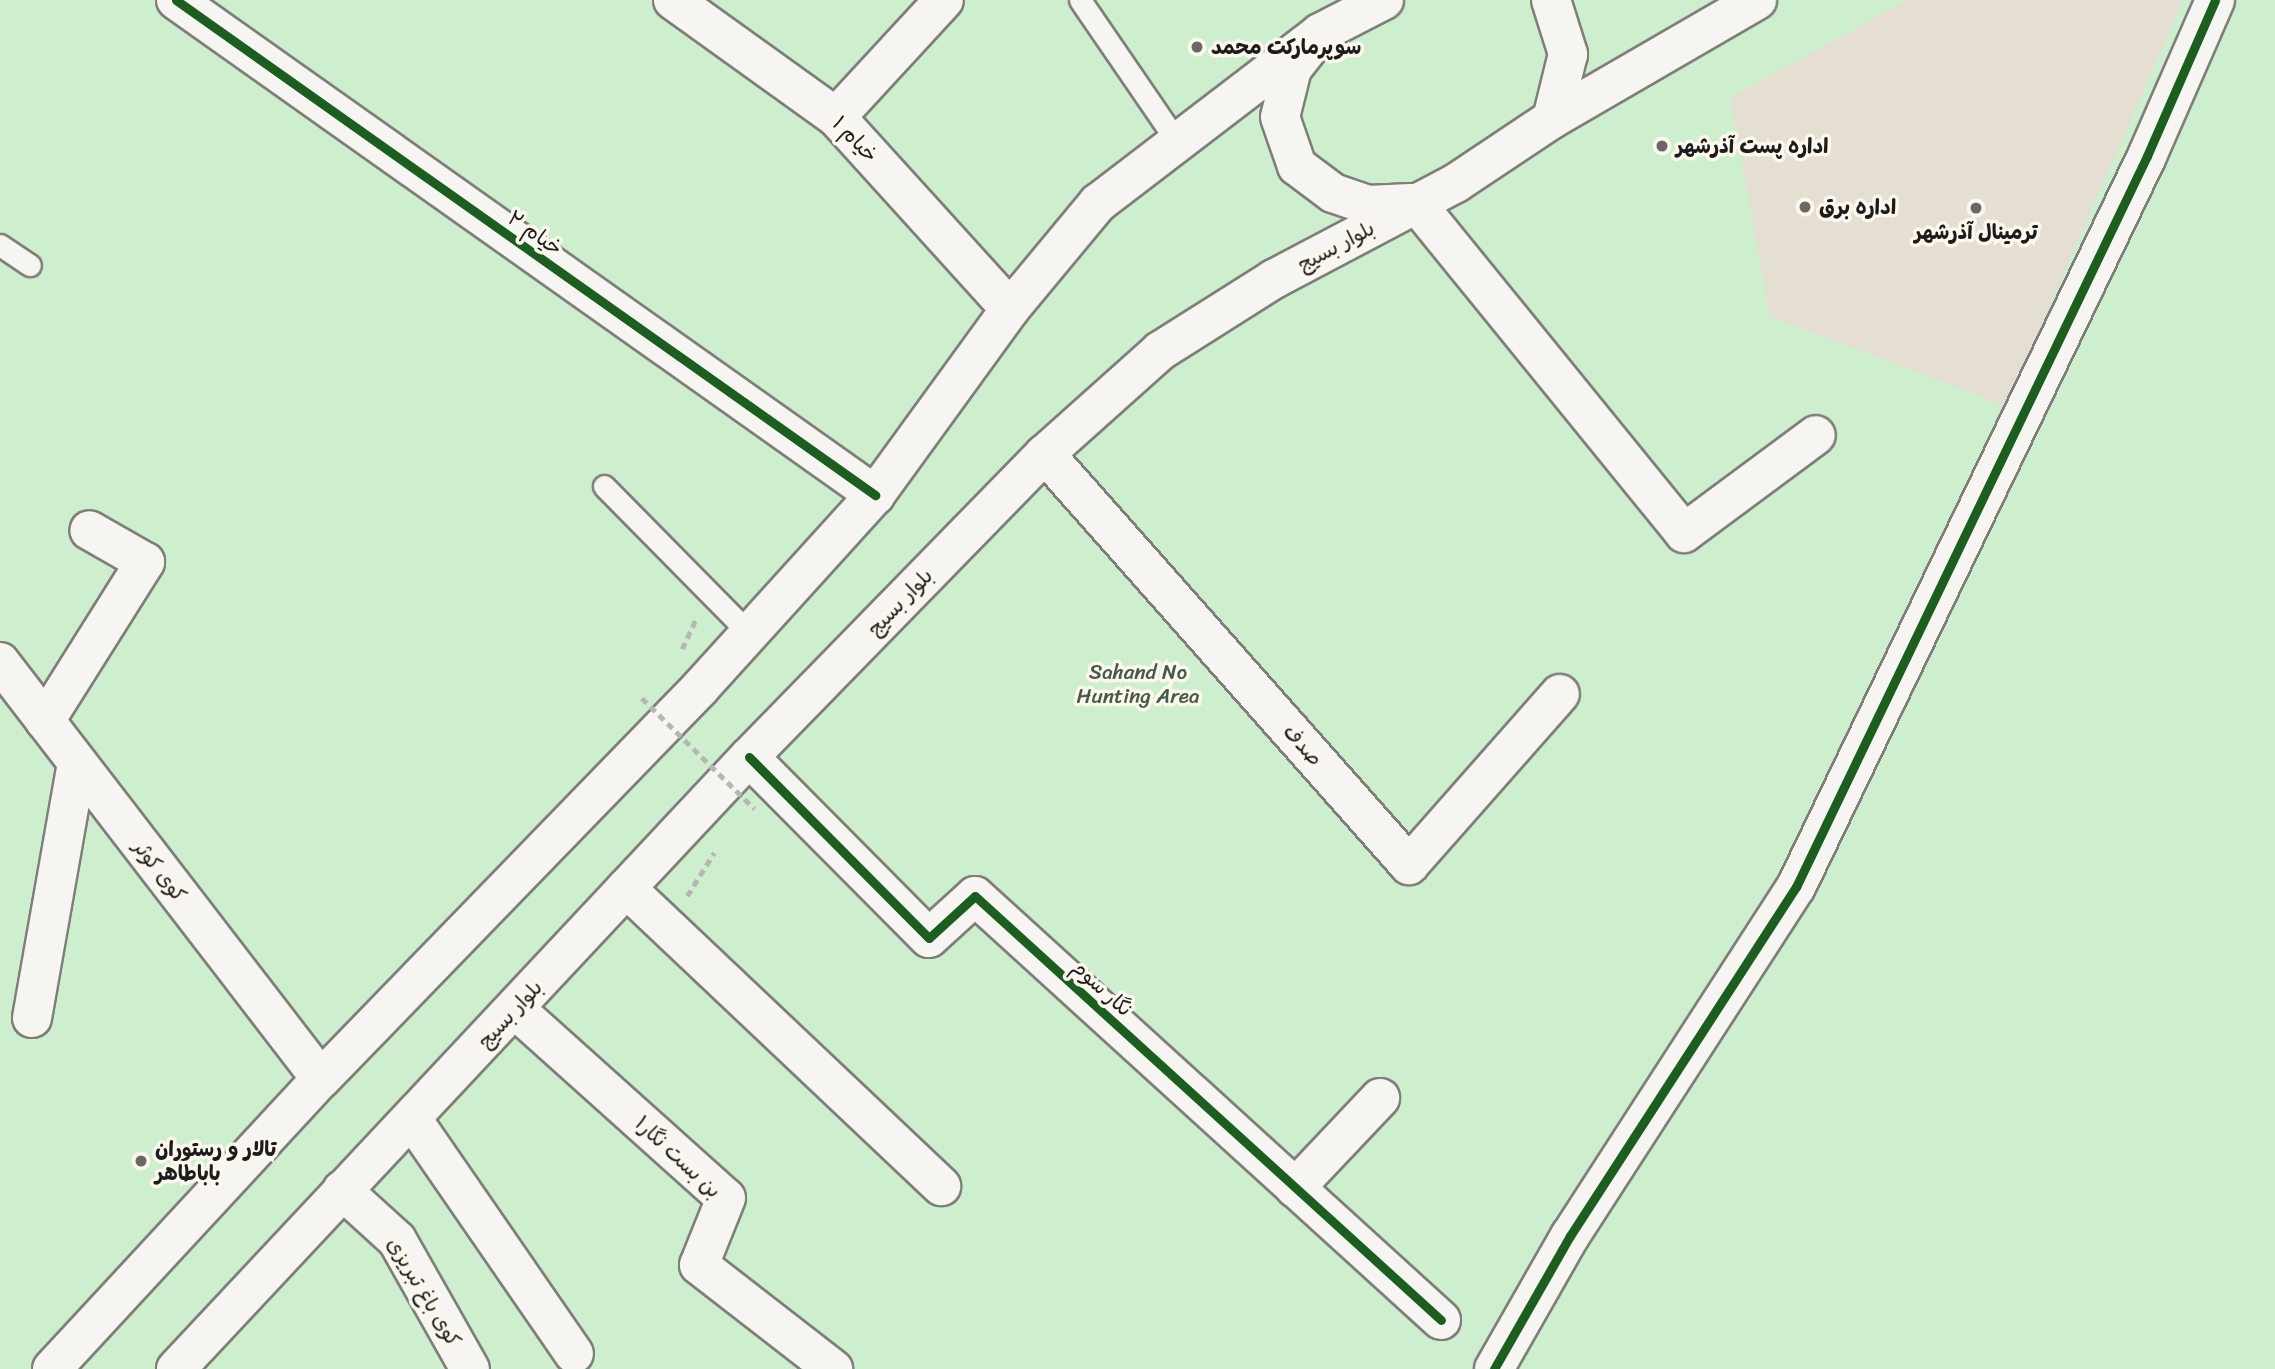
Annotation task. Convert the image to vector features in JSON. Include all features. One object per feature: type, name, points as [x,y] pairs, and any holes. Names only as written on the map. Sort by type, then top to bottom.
[{"type":"street","name":"خیام ۲","points":[[176,0],[875,495]]},
{"type":"street","name":"خیام ۱","points":[[673,0],[836,117],[1010,309]]},
{"type":"street","points":[[836,117],[944,0]]},
{"type":"street","points":[[51,1369],[321,1079],[750,634],[875,495],[1010,309],[1098,204],[1176,140],[1320,33],[1384,0]]},
{"type":"street","points":[[1551,0],[1568,54],[1552,119]]},
{"type":"street","name":"بلوار بسیج","points":[[176,1369],[749,757],[1045,454],[1160,351],[1274,279],[1416,203],[1552,119],[1757,0]]},
{"type":"street","points":[[1494,1369],[1570,1236],[1796,887],[2147,156],[2215,0]]},
{"type":"street","points":[[1320,33],[1292,69],[1280,117],[1297,166],[1333,193],[1368,205],[1416,203],[1684,533],[1815,435]]},
{"type":"street","name":"صدف","points":[[1045,454],[1409,865],[1560,694]]},
{"type":"street","points":[[45,721],[145,562],[89,530]]},
{"type":"street","name":"کوی کوثر","points":[[0,662],[321,1079]]},
{"type":"street","name":"نگار سوم","points":[[749,757],[929,939],[975,896],[1440,1320]]},
{"type":"street","points":[[32,1018],[77,764]]},
{"type":"street","points":[[626,888],[669,925],[941,1186]]},
{"type":"street","name":"بن بست نگار۱","points":[[515,1009],[726,1198],[699,1265],[833,1369]]},
{"type":"street","points":[[1295,1188],[1380,1097]]},
{"type":"street","points":[[412,1118],[574,1354]]},
{"type":"street","name":"کوی باغ تبریزی","points":[[342,1190],[397,1240],[470,1369]]},
{"type":"lane","points":[[1080,0],[1176,140]]},
{"type":"lane","points":[[0,245],[30,265]]},
{"type":"lane","points":[[604,486],[750,634]]},
{"type":"path","points":[[680,653],[709,592]]},
{"type":"path","points":[[642,698],[755,809]]},
{"type":"path","points":[[669,925],[717,848]]},
{"type":"green space","name":"Sahand No Hunting Area","points":[[0,0],[2275,0],[2275,1369],[0,1369]]},
{"type":"building","name":"ترمینال آذرشهر","points":[[1907,0],[2183,0],[2006,406],[1770,316],[1730,98]]},
{"type":"cycle path","points":[[176,0],[875,495]]},
{"type":"cycle path","points":[[1494,1369],[1570,1236],[1796,887],[2147,156],[2215,0]]},
{"type":"cycle path","points":[[749,757],[929,938],[975,896],[1441,1320]]},
{"type":"place","name":"سوپرمارکت محمد","points":[[1197,47]]},
{"type":"place","name":"اداره پست آذرشهر","points":[[1662,146]]},
{"type":"place","name":"اداره برق","points":[[1805,207]]},
{"type":"place","name":"ترمینال آذرشهر","points":[[1976,208]]},
{"type":"place","name":"تالار و رستوران باباطاهر","points":[[141,1161]]}]
